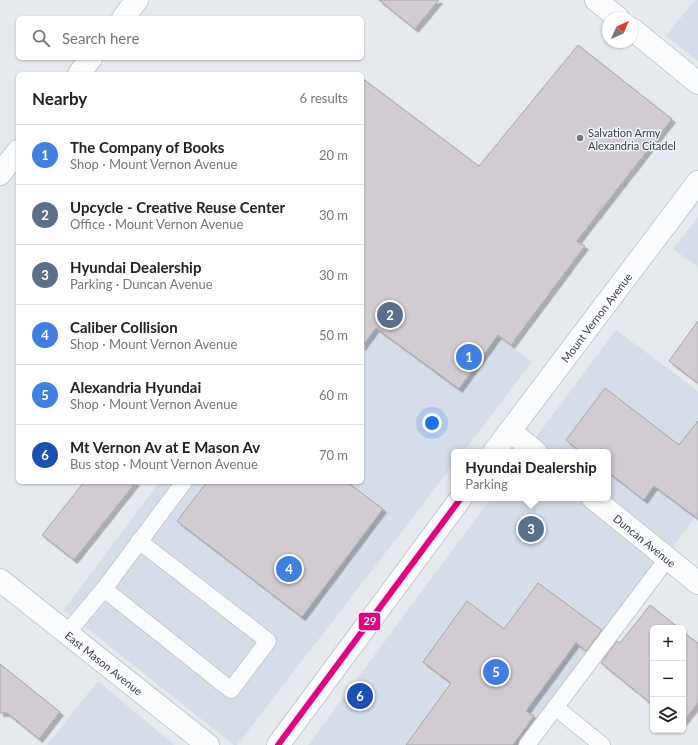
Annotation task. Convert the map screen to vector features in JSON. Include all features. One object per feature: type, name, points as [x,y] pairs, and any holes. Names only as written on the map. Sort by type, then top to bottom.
[{"type":"street","points":[[125,16],[137,0]]},
{"type":"street","points":[[596,0],[611,12]]},
{"type":"street","points":[[638,34],[698,83]]},
{"type":"street","points":[[80,72],[90,60]]},
{"type":"street","points":[[0,174],[16,154]]},
{"type":"street","name":"Mount Vernon Avenue","points":[[496,449],[698,182]]},
{"type":"street","points":[[510,431],[532,449]]},
{"type":"street","points":[[278,745],[459,501]]},
{"type":"street","name":"Duncan Avenue","points":[[596,501],[698,583]]},
{"type":"street","name":"East Mason Avenue","points":[[0,580],[208,745]]},
{"type":"lane","points":[[67,633],[104,589],[182,484]]},
{"type":"lane","points":[[104,589],[230,690],[268,641],[139,541]]},
{"type":"lane","points":[[527,745],[667,559]]},
{"type":"lane","points":[[555,707],[602,745]]},
{"type":"shaded area","points":[[695,0],[698,0],[698,61],[666,36]]},
{"type":"shaded area","points":[[698,217],[698,267],[673,249]]},
{"type":"shaded area","points":[[364,236],[532,362],[465,449],[451,449],[451,468],[237,745],[234,745],[64,610],[158,484],[364,484]]},
{"type":"shaded area","points":[[616,330],[698,391],[698,513],[660,565],[521,745],[308,745],[489,501],[611,501],[611,449],[527,449]]},
{"type":"shaded area","points":[[98,681],[174,745],[47,745]]},
{"type":"building","points":[[379,0],[439,0],[415,29]]},
{"type":"building","points":[[578,45],[672,119],[577,241],[585,246],[511,345],[498,335],[459,389],[376,328],[364,344],[364,80],[479,166]]},
{"type":"building","points":[[698,321],[698,383],[669,361]]},
{"type":"building","points":[[605,388],[679,445],[698,421],[698,519],[654,486],[644,500],[611,474],[611,449],[577,449],[566,440]]},
{"type":"building","points":[[82,484],[134,484],[74,560],[42,535]]},
{"type":"building","points":[[205,484],[350,484],[383,509],[302,617],[177,521]]},
{"type":"building","points":[[538,583],[602,630],[586,651],[576,643],[526,711],[534,716],[513,745],[406,745],[451,683],[423,662],[467,601],[504,629]]},
{"type":"building","points":[[650,605],[675,625],[650,625],[650,703],[601,663],[617,641],[620,643]]},
{"type":"building","points":[[686,634],[698,643],[698,703],[686,718]]},
{"type":"building","points":[[0,664],[60,712],[39,739],[7,713],[0,713]]},
{"type":"transit line","name":"29","points":[[278,745],[459,501]]},
{"type":"place","name":"Salvation Army Alexandria Citadel","points":[[580,138]]},
{"type":"place","name":"Upcycle - Creative Reuse Center","points":[[390,315]]},
{"type":"place","name":"The Company of Books","points":[[469,357]]},
{"type":"place","name":"Hyundai Dealership","points":[[531,529]]},
{"type":"place","name":"Caliber Collision","points":[[289,569]]},
{"type":"place","name":"Alexandria Hyundai","points":[[496,672]]},
{"type":"place","name":"Mt Vernon Av at E Mason Av","points":[[360,696]]}]
